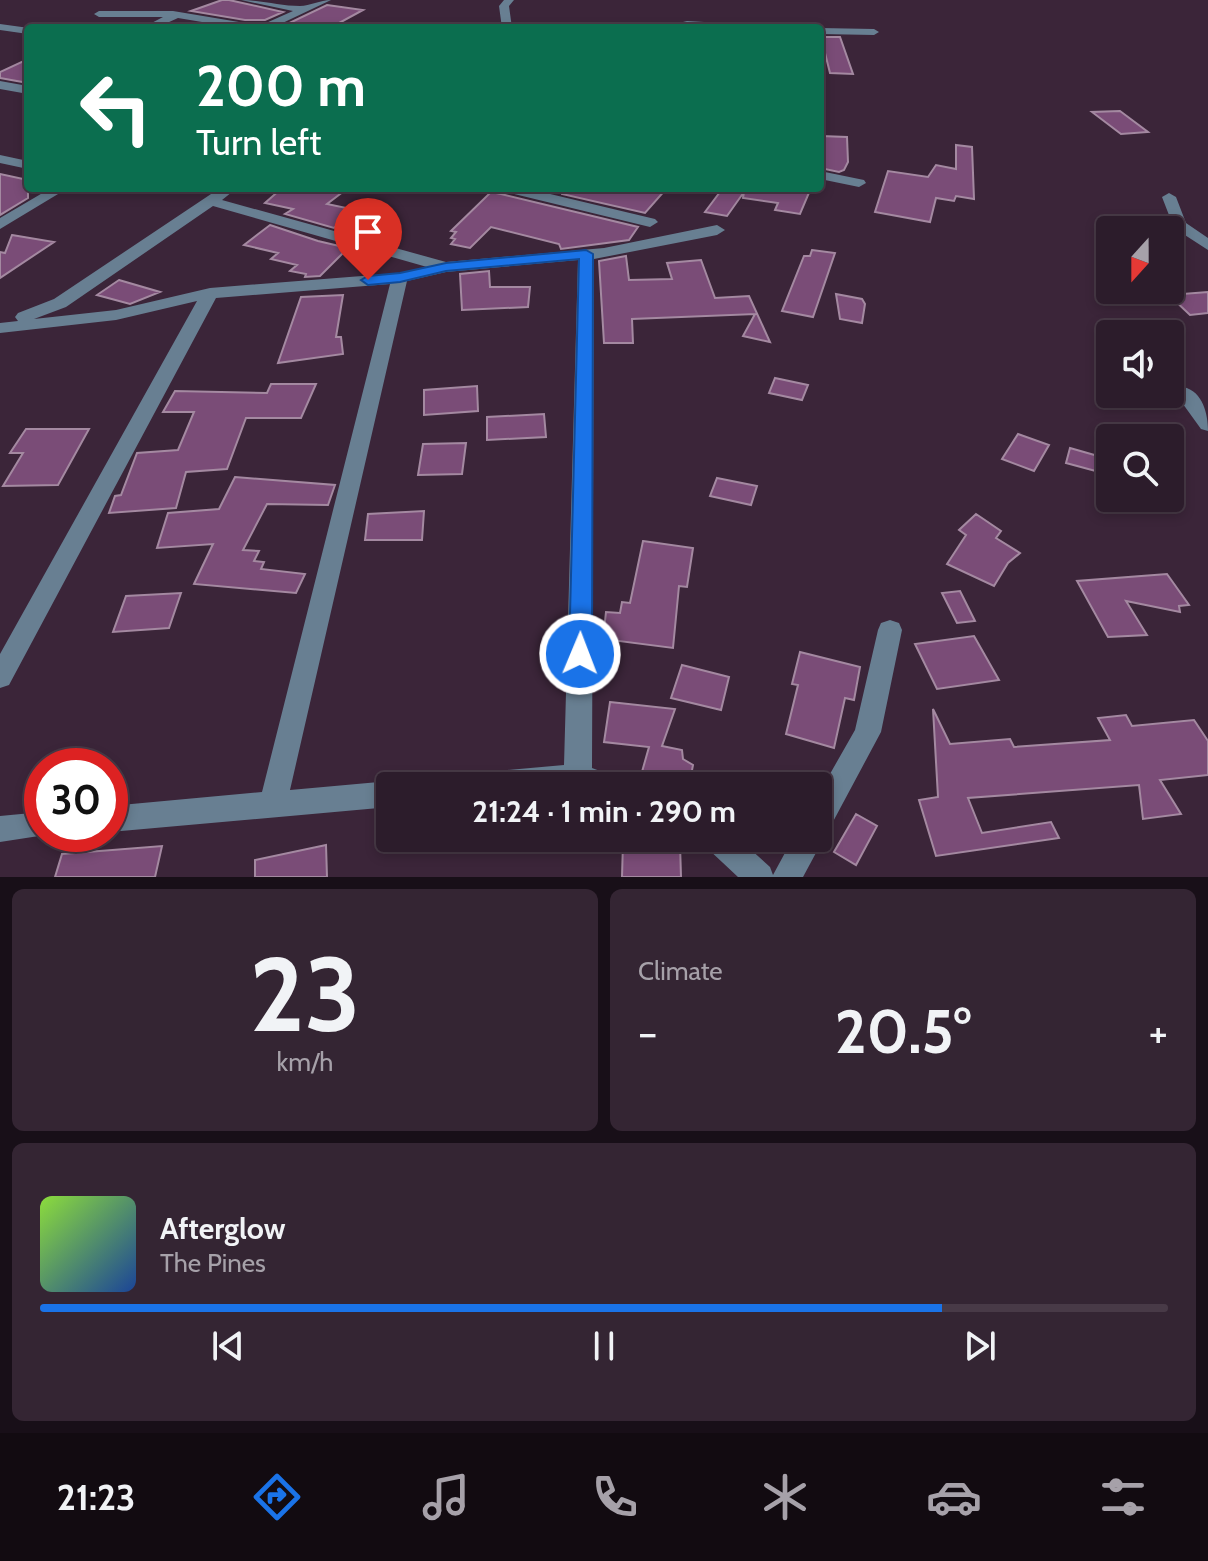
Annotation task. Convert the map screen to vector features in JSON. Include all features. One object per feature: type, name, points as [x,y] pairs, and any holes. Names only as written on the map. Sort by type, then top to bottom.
[{"type":"street","points":[[246,0],[305,10]]},
{"type":"street","points":[[273,24],[326,0]]},
{"type":"street","points":[[506,24],[504,6],[509,0]]},
{"type":"street","points":[[687,10],[687,24]]},
{"type":"street","points":[[99,14],[177,15],[237,24]]},
{"type":"street","points":[[156,24],[177,15]]},
{"type":"street","points":[[0,27],[24,30]]},
{"type":"street","points":[[824,31],[874,32]]},
{"type":"street","points":[[0,85],[24,89]]},
{"type":"street","points":[[0,159],[24,164]]},
{"type":"street","points":[[824,176],[859,183]]},
{"type":"street","points":[[0,224],[54,192]]},
{"type":"street","points":[[0,327],[60,303],[224,192]]},
{"type":"street","points":[[524,192],[650,222]]},
{"type":"street","points":[[1169,197],[1179,225],[1208,245]]},
{"type":"street","points":[[211,201],[446,267]]},
{"type":"street","points":[[0,327],[116,315],[210,293],[400,278],[446,267],[586,254],[717,230]]},
{"type":"street","points":[[578,772],[586,254]]},
{"type":"street","points":[[273,804],[400,278]]},
{"type":"street","points":[[0,678],[210,293]]},
{"type":"street","points":[[1184,393],[1208,425]]},
{"type":"street","points":[[832,797],[868,732],[890,630]]},
{"type":"street","points":[[128,817],[376,795]]},
{"type":"street","points":[[0,829],[24,827]]},
{"type":"street","points":[[732,852],[759,877]]},
{"type":"street","points":[[787,877],[801,852]]},
{"type":"building","points":[[222,0],[283,12],[265,20],[245,20],[191,11]]},
{"type":"building","points":[[327,5],[363,10],[337,24],[287,24]]},
{"type":"building","points":[[824,37],[840,37],[853,74],[830,73]]},
{"type":"building","points":[[24,61],[24,82],[0,78],[0,72]]},
{"type":"building","points":[[1120,111],[1148,132],[1121,134],[1092,112]]},
{"type":"building","points":[[824,136],[847,137],[848,162],[839,172],[824,169]]},
{"type":"building","points":[[956,145],[972,147],[974,199],[956,196],[954,201],[936,198],[930,222],[875,212],[888,171],[928,177],[936,165],[956,169]]},
{"type":"building","points":[[0,174],[24,179],[24,192],[28,192],[28,198],[0,215]]},
{"type":"building","points":[[277,192],[343,192],[327,204],[356,210],[334,228],[285,214],[293,209],[265,203]]},
{"type":"building","points":[[491,192],[638,227],[629,240],[561,249],[559,244],[491,227],[470,248],[451,244],[456,232],[451,231]]},
{"type":"building","points":[[562,192],[663,192],[645,213]]},
{"type":"building","points":[[720,192],[744,192],[727,216],[705,212]]},
{"type":"building","points":[[744,192],[809,192],[800,214],[775,210],[778,203],[743,198]]},
{"type":"building","points":[[270,225],[348,248],[320,276],[305,277],[306,274],[290,271],[297,265],[271,259],[278,253],[244,245]]},
{"type":"building","points":[[12,235],[54,242],[0,278],[0,252],[5,253]]},
{"type":"building","points":[[812,250],[835,253],[813,317],[782,311],[804,256],[810,256]]},
{"type":"building","points":[[626,256],[629,280],[672,279],[667,263],[701,260],[715,298],[749,296],[770,342],[743,336],[755,314],[632,319],[633,343],[604,343],[599,261]]},
{"type":"building","points":[[489,271],[490,287],[530,287],[528,307],[462,310],[460,274]]},
{"type":"building","points":[[119,280],[160,292],[130,304],[97,295]]},
{"type":"building","points":[[1208,292],[1208,313],[1190,315],[1178,304],[1184,304],[1184,294]]},
{"type":"building","points":[[836,294],[862,299],[865,304],[862,323],[840,319]]},
{"type":"building","points":[[343,295],[336,337],[341,337],[343,354],[278,363],[301,297]]},
{"type":"building","points":[[775,378],[808,385],[802,400],[769,393]]},
{"type":"building","points":[[271,384],[316,384],[301,418],[246,418],[227,469],[186,472],[176,508],[109,513],[115,496],[121,495],[137,453],[178,450],[194,412],[163,412],[175,391],[267,393]]},
{"type":"building","points":[[477,386],[478,411],[424,415],[424,390]]},
{"type":"building","points":[[544,414],[546,437],[487,440],[487,417]]},
{"type":"building","points":[[26,429],[89,429],[58,485],[3,486],[23,453],[10,453]]},
{"type":"building","points":[[1018,434],[1049,445],[1034,471],[1002,459]]},
{"type":"building","points":[[466,443],[462,474],[418,475],[423,444]]},
{"type":"building","points":[[1070,448],[1096,455],[1096,471],[1066,463]]},
{"type":"building","points":[[235,477],[335,485],[328,505],[267,504],[243,550],[259,551],[254,561],[264,562],[261,569],[305,574],[296,593],[194,584],[213,544],[157,548],[168,513],[219,509]]},
{"type":"building","points":[[717,478],[757,486],[751,505],[710,496]]},
{"type":"building","points":[[424,511],[422,540],[365,540],[368,514]]},
{"type":"building","points":[[976,514],[1001,531],[996,538],[1020,553],[1008,563],[994,586],[947,564],[966,535],[959,530]]},
{"type":"building","points":[[643,541],[693,548],[687,587],[679,586],[673,648],[603,639],[606,612],[620,613],[622,602],[630,603]]},
{"type":"building","points":[[1167,574],[1189,605],[1179,606],[1180,612],[1126,601],[1147,635],[1108,637],[1077,581]]},
{"type":"building","points":[[960,591],[975,621],[957,623],[942,593]]},
{"type":"building","points":[[181,593],[169,628],[113,632],[126,596]]},
{"type":"building","points":[[974,636],[999,680],[937,689],[915,644]]},
{"type":"building","points":[[800,652],[860,667],[854,700],[845,698],[834,748],[786,734],[798,685],[792,684]]},
{"type":"building","points":[[682,665],[729,677],[721,710],[671,698]]},
{"type":"building","points":[[610,702],[675,709],[662,746],[682,750],[683,759],[693,765],[692,772],[642,772],[649,747],[604,742]]},
{"type":"building","points":[[933,709],[950,744],[1010,739],[1014,747],[1110,740],[1098,718],[1126,715],[1132,726],[1194,720],[1208,741],[1208,775],[1160,780],[1181,814],[1143,819],[1139,785],[968,798],[982,833],[1051,822],[1059,838],[936,856],[919,800],[938,797]]},
{"type":"building","points":[[856,814],[877,826],[856,865],[834,852]]},
{"type":"building","points":[[326,845],[327,877],[255,877],[255,860]]},
{"type":"building","points":[[162,846],[155,877],[55,877],[62,854],[128,852],[128,849]]},
{"type":"building","points":[[623,852],[680,852],[681,877],[622,877]]},
{"type":"route","points":[[368,280],[400,278],[446,267],[586,254],[580,654]]}]
